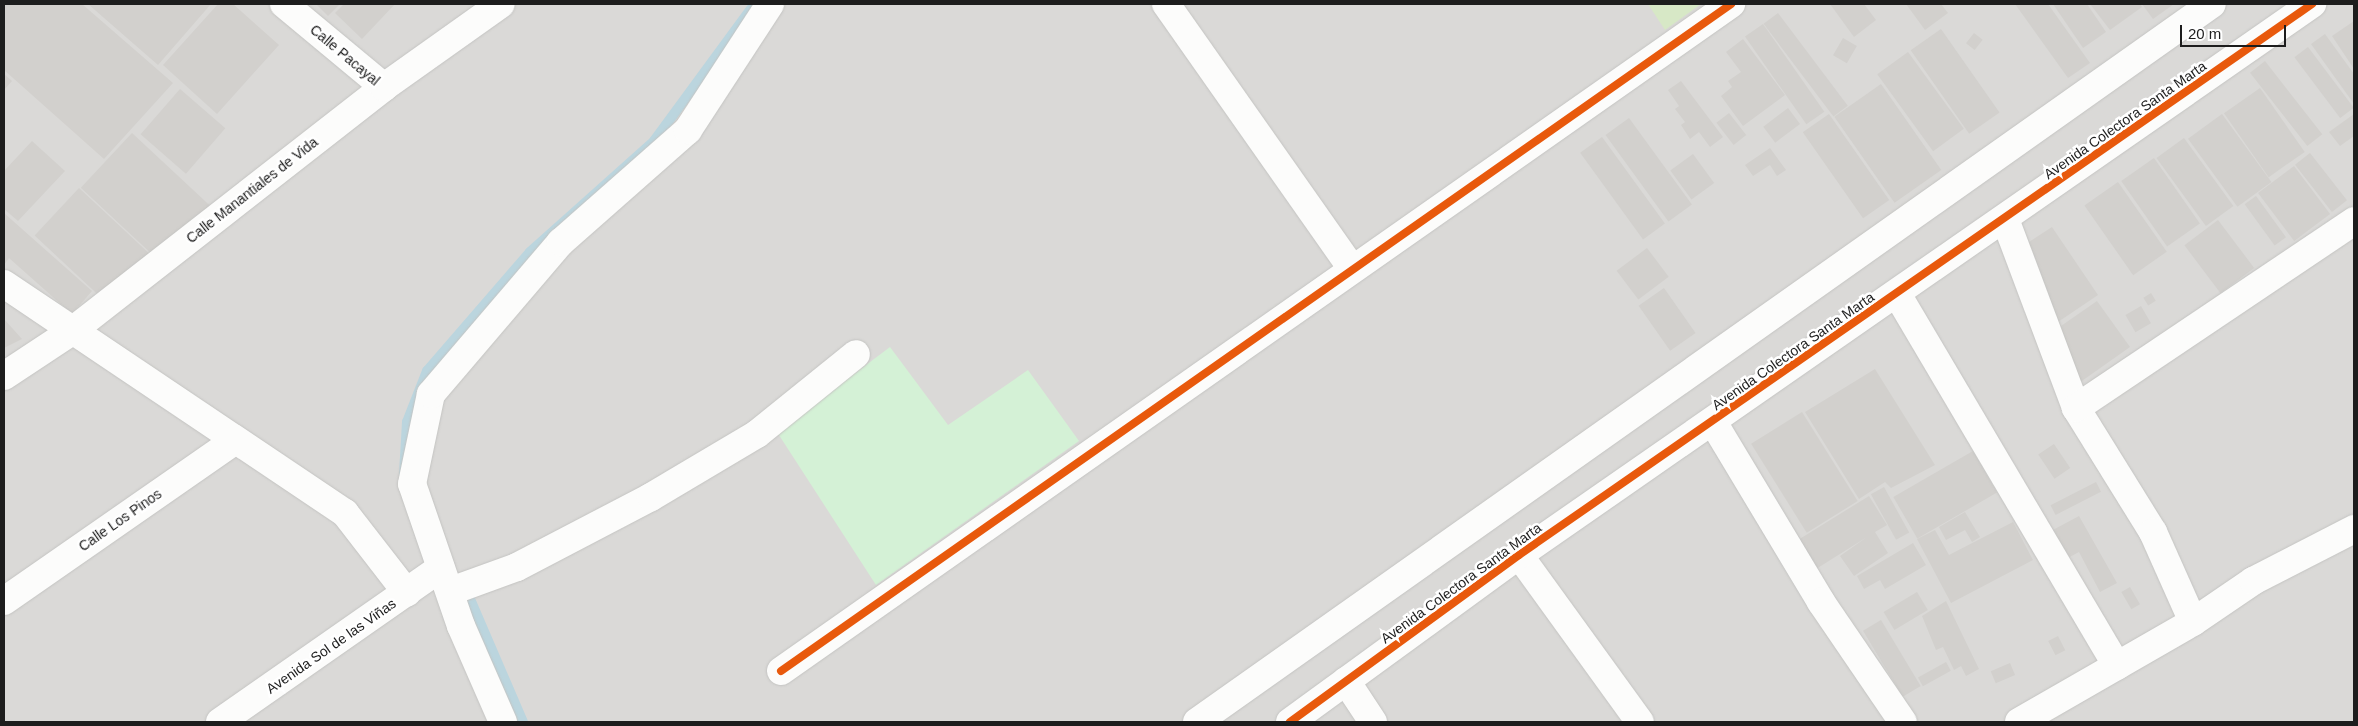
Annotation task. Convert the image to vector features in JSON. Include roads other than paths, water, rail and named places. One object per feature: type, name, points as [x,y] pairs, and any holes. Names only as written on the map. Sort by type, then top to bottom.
[{"type":"street","name":"Calle Pacayal","points":[[284,4],[384,87]]},
{"type":"street","name":"Calle Manantiales de Vida","points":[[4,376],[72,331],[384,87],[501,4]]},
{"type":"street","points":[[503,722],[480,676],[412,484],[431,394],[561,242],[688,130],[770,4]]},
{"type":"street","points":[[1166,4],[1352,269]]},
{"type":"street","points":[[781,671],[1183,392],[1352,269],[1731,4]]},
{"type":"street","points":[[1196,722],[2212,4]]},
{"type":"street","name":"Avenida Colectora Santa Marta","points":[[1290,722],[1519,555],[2312,4]]},
{"type":"street","points":[[2005,219],[2076,408],[2153,532],[2193,622]]},
{"type":"street","points":[[2076,408],[2354,221]]},
{"type":"street","points":[[4,284],[345,513],[407,593]]},
{"type":"street","points":[[1897,294],[2117,666]]},
{"type":"street","name":"Avenida Sol de las Viñas","points":[[220,722],[407,593],[446,580],[517,567],[651,497],[757,434],[856,354]]},
{"type":"street","points":[[1713,422],[1821,602],[1904,722]]},
{"type":"street","name":"Calle Los Pinos","points":[[4,601],[236,440]]},
{"type":"street","points":[[2019,722],[2193,622],[2253,581],[2354,529]]},
{"type":"street","points":[[1519,555],[1640,722]]},
{"type":"street","points":[[1346,681],[1373,722]]},
{"type":"waterway","points":[[404,474],[407,422],[427,371],[530,252],[654,141],[751,9]]},
{"type":"waterway","points":[[467,592],[523,722]]}]
